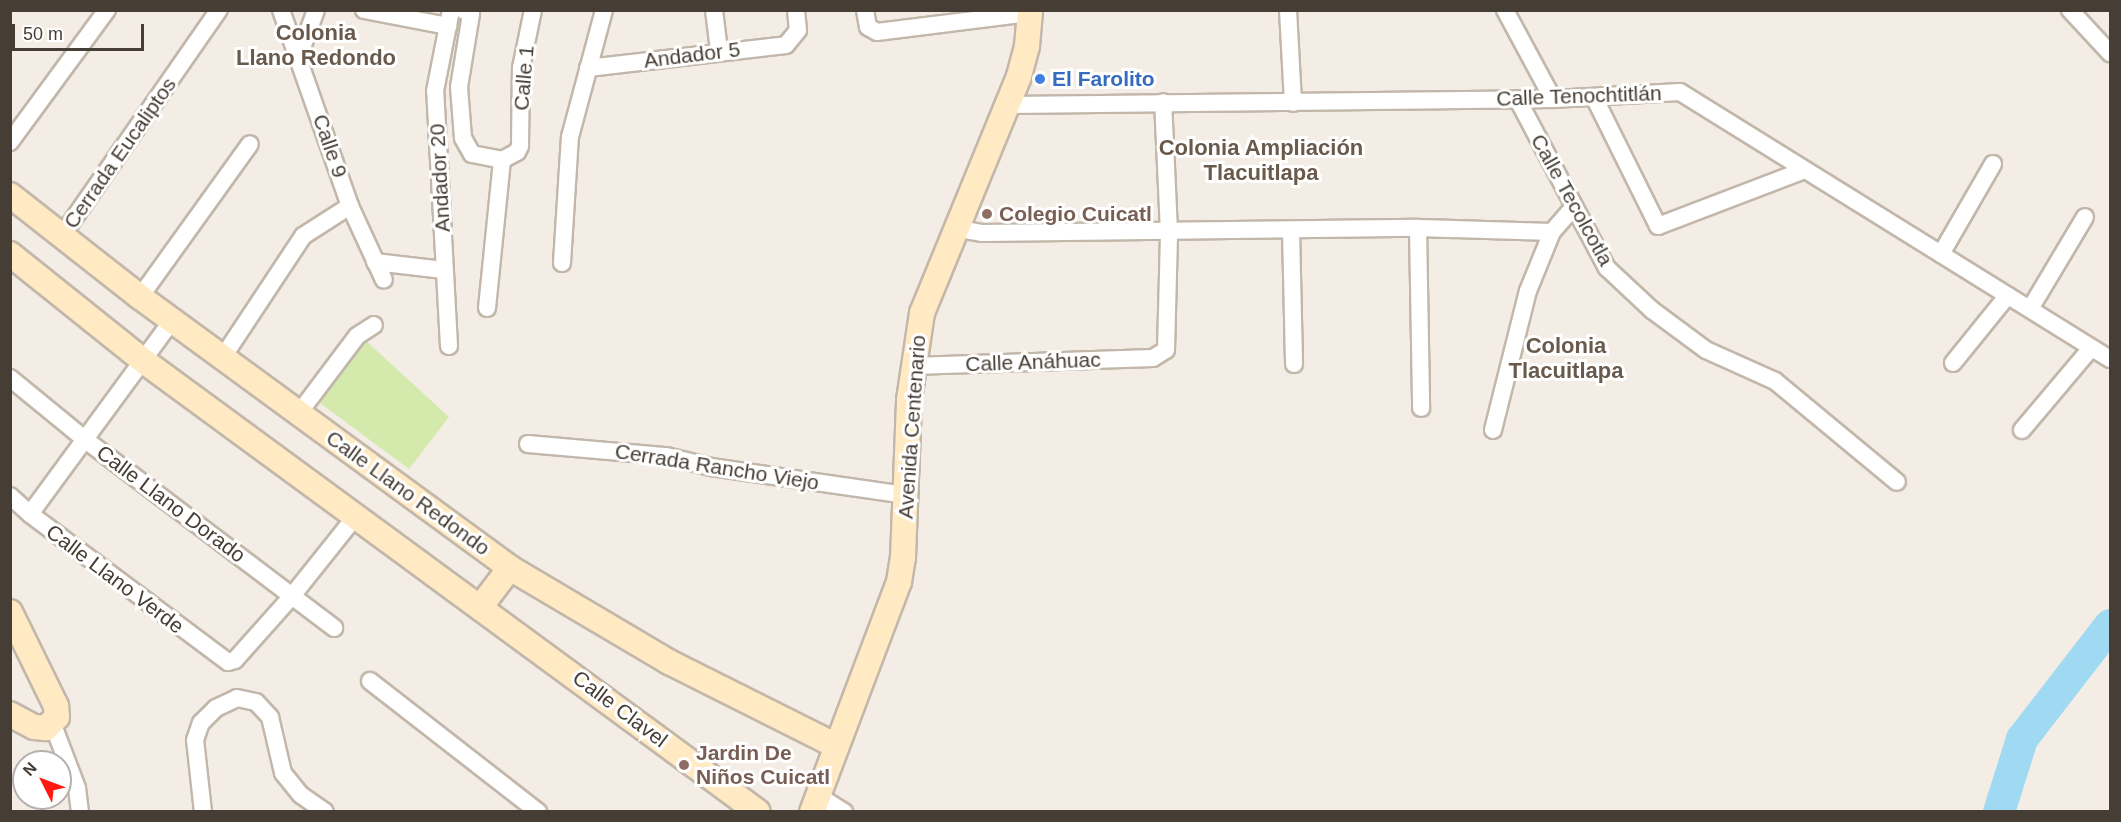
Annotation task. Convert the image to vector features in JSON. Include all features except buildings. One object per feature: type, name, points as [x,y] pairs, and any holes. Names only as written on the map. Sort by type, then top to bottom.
[{"type":"street","points":[[10,142],[107,10]]},
{"type":"street","name":"Cerrada Eucaliptos","points":[[61,237],[219,10]]},
{"type":"street","name":"Calle 9","points":[[281,10],[350,206],[384,280]]},
{"type":"street","points":[[298,56],[316,10]]},
{"type":"street","points":[[364,10],[449,18]]},
{"type":"street","points":[[463,10],[471,14],[459,87],[463,138],[472,154],[502,160],[487,308]]},
{"type":"street","name":"Calle 1","points":[[502,160],[517,152],[520,146],[521,68],[533,10]]},
{"type":"street","points":[[562,263],[570,137],[604,10]]},
{"type":"street","points":[[714,10],[719,51]]},
{"type":"street","name":"Andador 5","points":[[588,68],[786,45],[794,39],[798,30],[796,10]]},
{"type":"street","points":[[865,10],[872,30],[933,16],[1030,12]]},
{"type":"street","points":[[1288,10],[1293,103]]},
{"type":"street","points":[[1504,10],[1553,99]]},
{"type":"street","name":"Avenida Centenario","points":[[814,803],[899,582],[913,366],[930,287],[1008,105],[1027,46],[1030,12]]},
{"type":"street","points":[[2072,14],[2110,53]]},
{"type":"street","name":"Andador 20","points":[[449,18],[435,92],[449,346]]},
{"type":"street","name":"Calle Tenochtitlán","points":[[1008,105],[1518,100],[1680,92],[2030,309],[2104,352]]},
{"type":"street","points":[[1594,97],[1658,225],[1805,170]]},
{"type":"street","name":"Calle Tecolcotla","points":[[1518,100],[1573,208],[1607,268],[1652,310],[1706,350],[1775,381],[1897,482]]},
{"type":"street","points":[[1163,102],[1169,232]]},
{"type":"street","points":[[140,297],[250,144]]},
{"type":"street","points":[[1941,254],[1993,164]]},
{"type":"street","name":"Calle Llano Redondo","points":[[10,195],[61,237],[172,321],[510,568],[669,662],[835,745]]},
{"type":"street","points":[[223,357],[303,236],[350,206]]},
{"type":"street","points":[[1493,430],[1528,291],[1552,231],[1573,208]]},
{"type":"street","points":[[2030,309],[2085,217]]},
{"type":"street","points":[[954,228],[983,232],[1418,228],[1552,231]]},
{"type":"street","points":[[1418,228],[1422,408]]},
{"type":"street","points":[[1291,230],[1294,364]]},
{"type":"street","name":"Calle Anáhuac","points":[[913,366],[1153,358],[1166,350],[1168,343],[1169,232]]},
{"type":"street","points":[[10,254],[145,362],[355,517],[482,606],[510,568]]},
{"type":"street","points":[[375,262],[444,270]]},
{"type":"street","points":[[1953,363],[2008,295]]},
{"type":"street","points":[[30,514],[87,441],[172,321]]},
{"type":"street","points":[[299,413],[357,336],[374,325]]},
{"type":"street","points":[[2022,430],[2104,352]]},
{"type":"street","name":"Calle Llano Dorado","points":[[10,378],[87,441],[334,628]]},
{"type":"street","name":"Cerrada Rancho Viejo","points":[[528,444],[666,456],[711,467],[905,495]]},
{"type":"street","name":"Calle Llano Verde","points":[[10,496],[30,514],[222,660],[235,660],[292,596]]},
{"type":"street","points":[[292,596],[355,517]]},
{"type":"street","name":"Calle Clavel","points":[[482,606],[758,812]]},
{"type":"street","points":[[10,612],[56,706],[53,725],[77,788],[80,812]]},
{"type":"street","points":[[370,681],[538,812]]},
{"type":"street","points":[[203,812],[195,740],[201,723],[216,708],[237,698],[256,702],[270,717],[283,773],[301,795],[325,812]]},
{"type":"street","points":[[10,714],[34,727],[53,725]]},
{"type":"street","points":[[814,803],[844,812]]},
{"type":"green space","points":[[365,340],[449,417],[409,469],[320,403]]},
{"type":"waterway","points":[[1999,812],[2022,739],[2110,625]]},
{"type":"place","name":"El Farolito","points":[[1040,79]]},
{"type":"place","name":"Colegio Cuicatl","points":[[987,214]]},
{"type":"place","name":"Jardin De Niños Cuicatl","points":[[684,765]]},
{"type":"district","name":"Colonia Llano Redondo","points":[[316,44]]},
{"type":"district","name":"Colonia Ampliación Tlacuitlapa","points":[[1261,160]]},
{"type":"district","name":"Colonia Tlacuitlapa","points":[[1566,358]]}]
